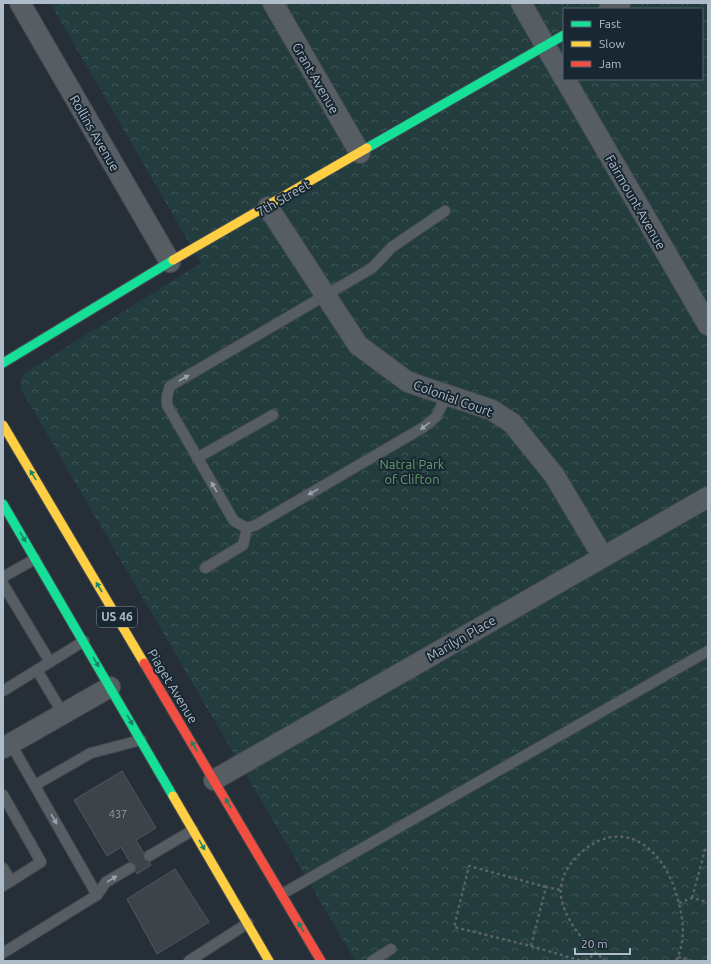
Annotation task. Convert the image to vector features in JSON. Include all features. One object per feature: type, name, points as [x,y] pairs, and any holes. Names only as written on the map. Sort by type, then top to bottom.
[{"type":"main road","name":"7th Street","points":[[3,363],[170,262],[268,207],[563,36]]},
{"type":"main road","name":"Piaget Avenue","points":[[3,425],[321,961]]},
{"type":"main road","name":"US 46","points":[[3,504],[7,521],[35,559],[270,961]]},
{"type":"street","name":"Rollins Avenue","points":[[20,3],[170,262]]},
{"type":"street","name":"Grant Avenue","points":[[272,3],[360,153]]},
{"type":"street","name":"Fairmount Avenue","points":[[520,3],[563,76]]},
{"type":"street","points":[[611,8],[620,3]]},
{"type":"street","name":"Fairmount Avenue","points":[[565,80],[708,325]]},
{"type":"street","name":"Colonial Court","points":[[268,207],[358,345],[408,382],[492,410],[512,423],[554,475],[603,557]]},
{"type":"street","name":"Marilyn Place","points":[[214,780],[708,497]]},
{"type":"street","points":[[7,746],[110,687]]},
{"type":"lane","points":[[444,211],[392,247],[372,268],[170,386],[167,405],[234,521],[247,528],[256,525],[424,427],[436,417],[447,394]]},
{"type":"lane","points":[[197,458],[273,415]]},
{"type":"lane","points":[[205,568],[243,545],[247,528]]},
{"type":"lane","points":[[3,577],[35,559]]},
{"type":"lane","points":[[3,584],[50,662]]},
{"type":"lane","points":[[3,690],[84,641]]},
{"type":"lane","points":[[282,894],[708,651]]},
{"type":"lane","points":[[37,670],[63,714]]},
{"type":"lane","points":[[35,785],[92,754],[141,740]]},
{"type":"lane","points":[[7,746],[35,785],[97,895]]},
{"type":"lane","points":[[3,795],[42,862],[7,884],[3,868]]},
{"type":"lane","points":[[149,856],[193,830]]},
{"type":"lane","points":[[3,953],[97,895],[106,882],[130,868]]},
{"type":"lane","points":[[189,961],[248,924]]},
{"type":"lane","points":[[372,961],[391,949]]},
{"type":"path","points":[[606,961],[581,937],[568,916],[560,890],[566,870],[578,854],[599,840],[610,837],[624,836],[645,844],[654,853],[669,875],[679,903],[683,926],[676,961]]},
{"type":"path","points":[[692,898],[705,850],[708,853]]},
{"type":"path","points":[[560,890],[469,866],[454,927],[531,946],[583,961],[596,953]]},
{"type":"path","points":[[531,946],[546,887]]},
{"type":"path","points":[[679,903],[692,898],[708,902]]},
{"type":"path","points":[[678,956],[692,961]]},
{"type":"green space","name":"Natral Park of Clifton","points":[[50,3],[708,3],[708,961],[355,961],[20,388],[23,374],[201,263]]},
{"type":"building","points":[[122,771],[156,828],[136,840],[151,865],[137,874],[121,847],[107,856],[74,800]]},
{"type":"building","points":[[175,869],[209,922],[157,954],[127,899]]},
{"type":"traffic: fast","points":[[367,148],[563,36]]},
{"type":"traffic: fast","points":[[3,363],[173,260]]},
{"type":"traffic: fast","points":[[3,504],[173,796]]},
{"type":"traffic: slow","points":[[173,260],[367,148]]},
{"type":"traffic: slow","points":[[3,425],[144,663]]},
{"type":"traffic: slow","points":[[173,796],[269,961]]},
{"type":"traffic: jam","points":[[144,663],[321,961]]}]
